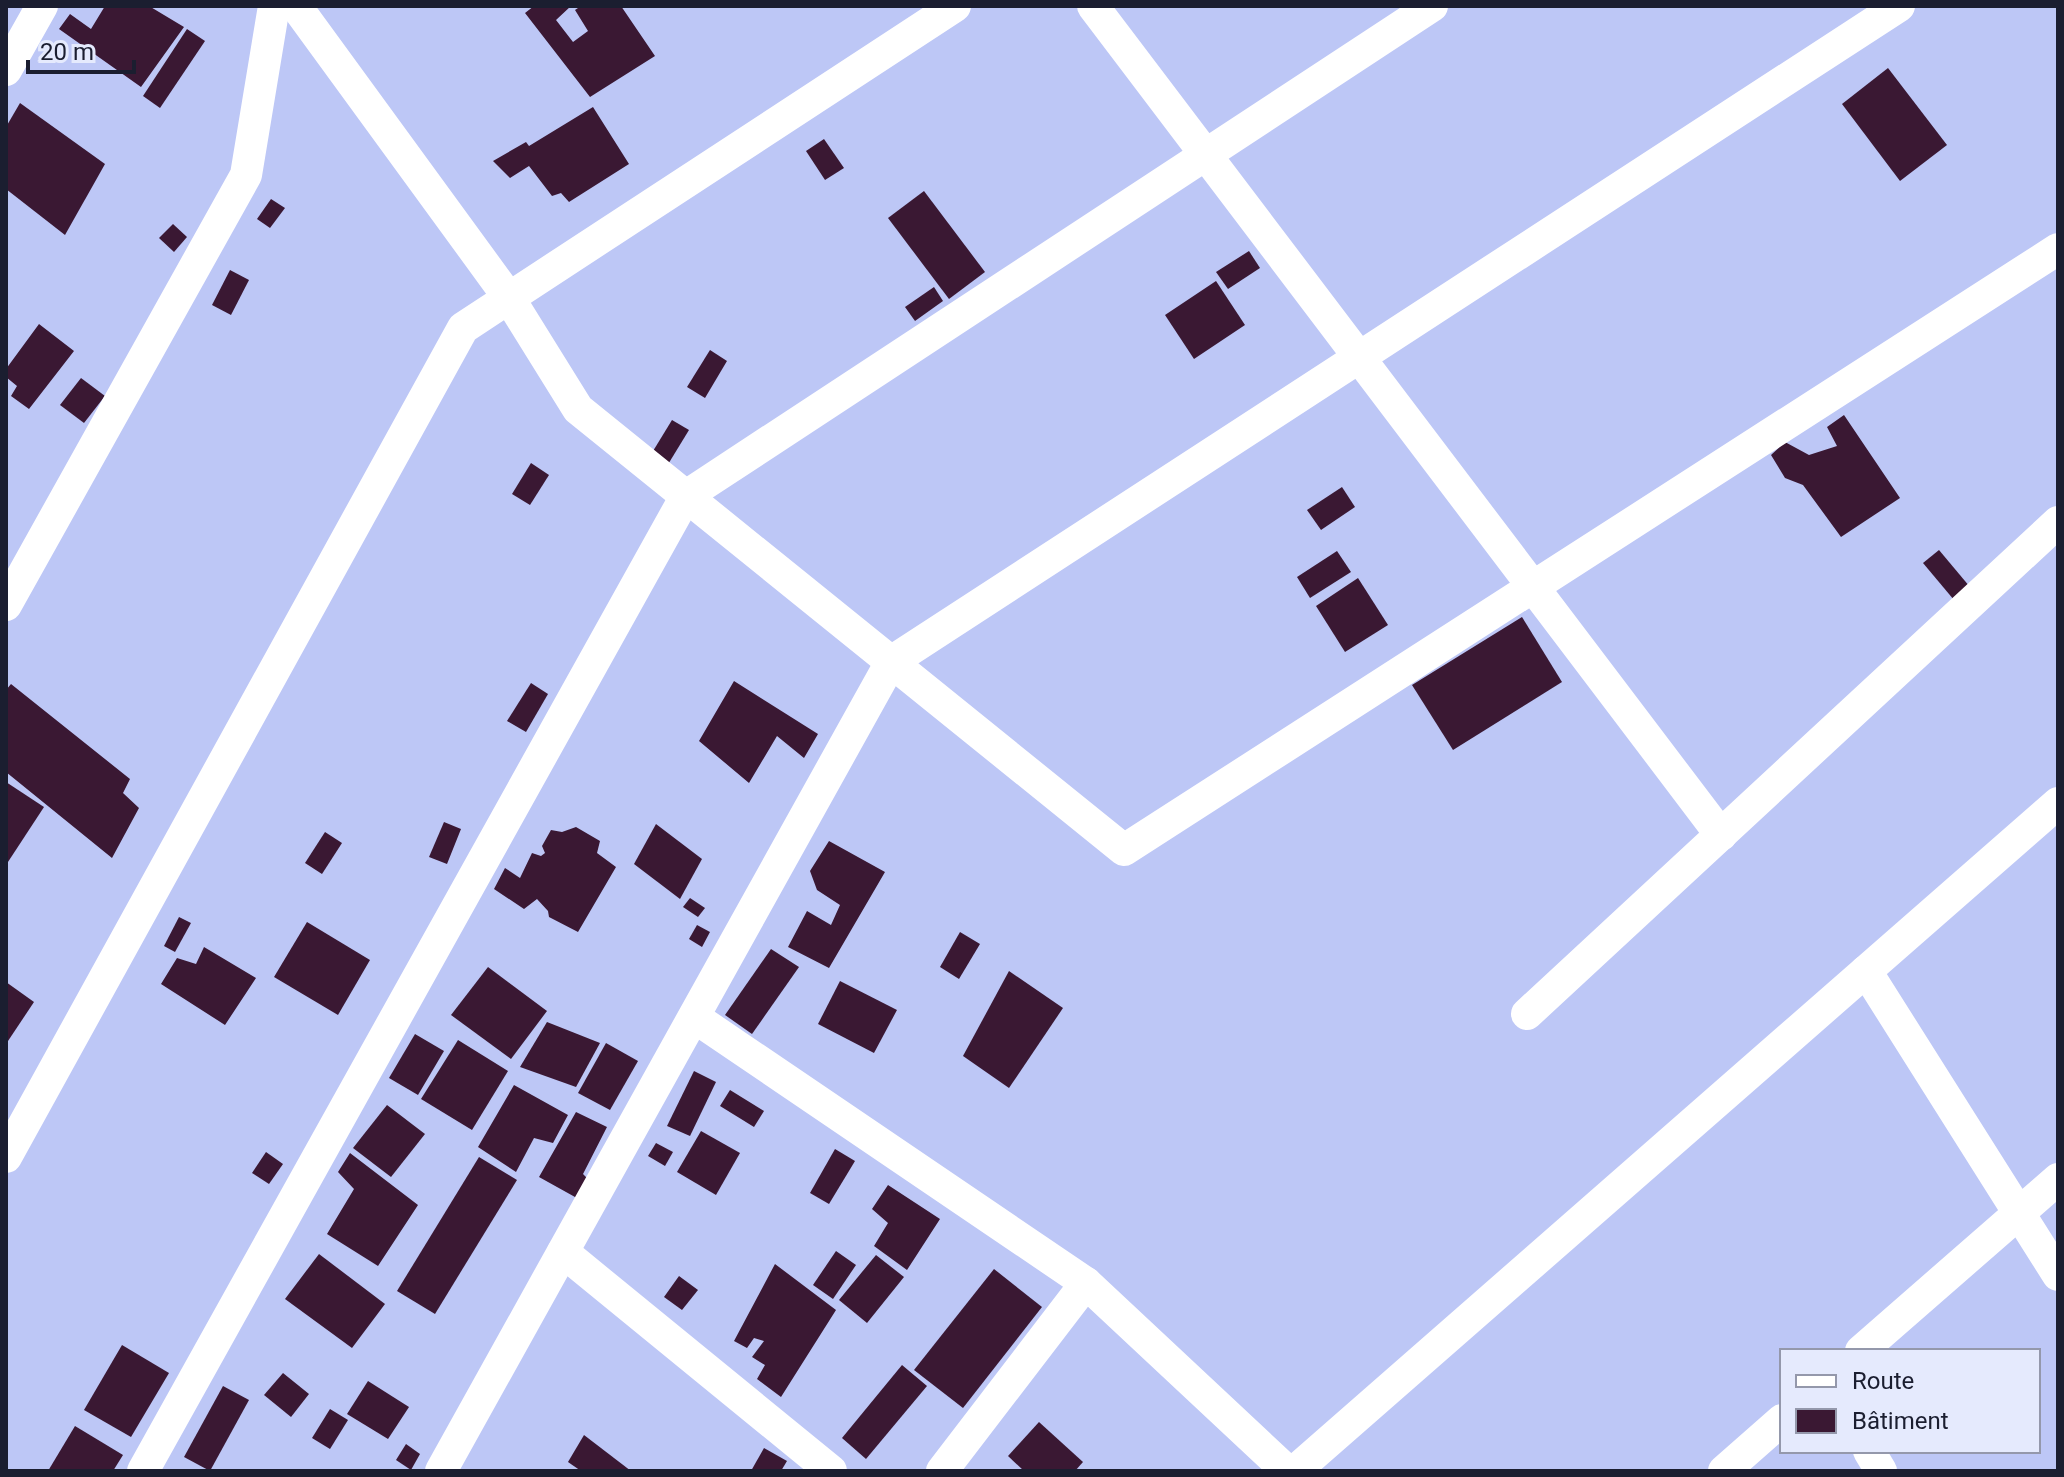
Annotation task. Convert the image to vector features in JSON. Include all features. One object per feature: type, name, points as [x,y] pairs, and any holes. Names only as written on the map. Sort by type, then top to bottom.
[{"type":"street","points":[[6,70],[42,6]]},
{"type":"street","points":[[6,605],[246,175],[274,6]]},
{"type":"street","points":[[296,6],[509,298],[578,409],[1124,850],[2058,249]]},
{"type":"street","points":[[6,1157],[463,328],[955,6]]},
{"type":"street","points":[[1093,6],[1721,835]]},
{"type":"street","points":[[143,1471],[686,496],[1432,6]]},
{"type":"street","points":[[441,1471],[891,662],[1899,6]]},
{"type":"street","points":[[1527,1014],[2058,522]]},
{"type":"street","points":[[1295,1471],[2058,803]]},
{"type":"street","points":[[1866,971],[2058,1275]]},
{"type":"street","points":[[694,1017],[1086,1283],[1287,1471]]},
{"type":"street","points":[[1863,1349],[2058,1179]]},
{"type":"street","points":[[563,1252],[831,1471]]},
{"type":"street","points":[[942,1471],[1086,1283]]},
{"type":"street","points":[[1724,1471],[1780,1422]]},
{"type":"street","points":[[1870,1453],[1881,1471]]},
{"type":"building","points":[[105,6],[149,6],[184,27],[141,87],[59,29],[70,14],[91,29]]},
{"type":"building","points":[[534,6],[571,6],[556,20],[573,42],[588,31],[575,10],[581,6],[621,6],[655,56],[590,97],[525,13]]},
{"type":"building","points":[[187,29],[205,41],[160,108],[143,96]]},
{"type":"building","points":[[1888,68],[1947,145],[1900,181],[1842,104]]},
{"type":"building","points":[[20,103],[105,164],[65,235],[6,189],[6,127]]},
{"type":"building","points":[[593,107],[629,164],[569,202],[561,193],[552,196],[529,166],[510,178],[493,161],[526,142],[529,146]]},
{"type":"building","points":[[824,139],[844,168],[825,180],[806,151]]},
{"type":"building","points":[[924,191],[985,272],[949,299],[888,218]]},
{"type":"building","points":[[271,199],[285,208],[270,228],[257,219]]},
{"type":"building","points":[[173,224],[187,237],[174,252],[159,238]]},
{"type":"building","points":[[1249,251],[1260,268],[1228,289],[1216,272]]},
{"type":"building","points":[[230,270],[249,280],[231,315],[212,305]]},
{"type":"building","points":[[1216,281],[1245,325],[1194,359],[1165,315]]},
{"type":"building","points":[[934,287],[943,301],[915,321],[905,307]]},
{"type":"building","points":[[39,324],[74,351],[29,409],[11,396],[17,386],[6,377],[6,369]]},
{"type":"building","points":[[710,350],[727,361],[705,398],[687,387]]},
{"type":"building","points":[[81,378],[105,396],[84,423],[60,405]]},
{"type":"building","points":[[1844,415],[1900,498],[1841,537],[1803,485],[1785,478],[1771,455],[1785,442],[1809,455],[1837,446],[1827,427]]},
{"type":"building","points":[[672,420],[689,430],[667,466],[650,456]]},
{"type":"building","points":[[531,463],[549,475],[530,505],[512,494]]},
{"type":"building","points":[[1342,487],[1355,507],[1321,530],[1307,510]]},
{"type":"building","points":[[1939,550],[1970,587],[1954,600],[1923,563]]},
{"type":"building","points":[[1337,551],[1351,572],[1310,598],[1297,577]]},
{"type":"building","points":[[1358,578],[1388,625],[1345,652],[1316,606]]},
{"type":"building","points":[[1522,617],[1562,682],[1453,750],[1412,685]]},
{"type":"building","points":[[734,681],[818,734],[804,758],[777,736],[749,783],[699,741]]},
{"type":"building","points":[[531,683],[548,694],[526,732],[507,721]]},
{"type":"building","points":[[11,684],[130,779],[123,793],[139,808],[112,858],[6,772],[6,690]]},
{"type":"building","points":[[6,782],[44,807],[6,865]]},
{"type":"building","points":[[444,822],[461,829],[447,864],[429,857]]},
{"type":"building","points":[[656,824],[702,859],[680,899],[634,864]]},
{"type":"building","points":[[576,827],[600,841],[597,853],[616,867],[578,932],[549,917],[548,911],[537,899],[524,909],[494,889],[505,868],[520,878],[532,853],[541,856],[545,853],[542,846],[551,830],[562,832]]},
{"type":"building","points":[[325,832],[342,843],[322,874],[305,863]]},
{"type":"building","points":[[829,841],[885,872],[829,968],[788,947],[807,911],[831,925],[840,905],[817,890],[810,871]]},
{"type":"building","points":[[690,898],[705,908],[698,917],[683,907]]},
{"type":"building","points":[[179,917],[191,923],[175,952],[164,946]]},
{"type":"building","points":[[307,922],[370,960],[338,1015],[274,977]]},
{"type":"building","points":[[697,925],[710,932],[702,947],[689,939]]},
{"type":"building","points":[[960,932],[980,944],[959,979],[940,967]]},
{"type":"building","points":[[204,947],[256,978],[225,1025],[161,984],[177,958],[196,964]]},
{"type":"building","points":[[771,949],[799,967],[752,1034],[725,1015]]},
{"type":"building","points":[[488,967],[547,1011],[511,1059],[451,1015]]},
{"type":"building","points":[[1009,971],[1063,1008],[1009,1088],[963,1056]]},
{"type":"building","points":[[840,981],[897,1010],[874,1053],[818,1024]]},
{"type":"building","points":[[6,982],[34,1002],[6,1044]]},
{"type":"building","points":[[547,1022],[600,1043],[576,1087],[520,1067]]},
{"type":"building","points":[[415,1034],[444,1051],[418,1095],[389,1078]]},
{"type":"building","points":[[458,1040],[508,1071],[472,1130],[421,1099]]},
{"type":"building","points":[[606,1043],[638,1061],[610,1110],[578,1093]]},
{"type":"building","points":[[694,1071],[716,1082],[690,1136],[667,1126]]},
{"type":"building","points":[[514,1085],[568,1115],[553,1143],[534,1138],[516,1172],[478,1147]]},
{"type":"building","points":[[730,1090],[764,1111],[754,1127],[720,1106]]},
{"type":"building","points":[[387,1105],[425,1134],[391,1177],[353,1148]]},
{"type":"building","points":[[576,1112],[607,1127],[583,1174],[593,1184],[584,1202],[539,1177]]},
{"type":"building","points":[[701,1131],[740,1153],[716,1195],[677,1172]]},
{"type":"building","points":[[656,1143],[673,1152],[665,1166],[648,1156]]},
{"type":"building","points":[[835,1149],[855,1161],[829,1204],[810,1193]]},
{"type":"building","points":[[266,1152],[283,1164],[269,1184],[252,1173]]},
{"type":"building","points":[[350,1153],[418,1205],[378,1266],[327,1234],[354,1189],[338,1172]]},
{"type":"building","points":[[479,1157],[517,1180],[435,1314],[397,1291]]},
{"type":"building","points":[[888,1185],[940,1219],[907,1270],[874,1246],[888,1223],[872,1209]]},
{"type":"building","points":[[836,1251],[856,1265],[833,1299],[813,1285]]},
{"type":"building","points":[[319,1254],[385,1304],[352,1348],[285,1299]]},
{"type":"building","points":[[876,1255],[904,1277],[867,1323],[839,1300]]},
{"type":"building","points":[[775,1264],[836,1310],[781,1397],[757,1379],[765,1365],[752,1357],[764,1341],[754,1338],[747,1348],[734,1341]]},
{"type":"building","points":[[994,1269],[1042,1307],[963,1408],[914,1370]]},
{"type":"building","points":[[679,1276],[698,1290],[682,1310],[664,1297]]},
{"type":"building","points":[[122,1345],[169,1373],[131,1437],[84,1410]]},
{"type":"building","points":[[902,1365],[927,1386],[866,1459],[842,1438]]},
{"type":"building","points":[[283,1373],[309,1394],[291,1417],[264,1395]]},
{"type":"building","points":[[368,1381],[409,1407],[388,1439],[347,1414]]},
{"type":"building","points":[[223,1386],[249,1400],[210,1471],[184,1457]]},
{"type":"building","points":[[330,1409],[348,1420],[330,1449],[312,1438]]},
{"type":"building","points":[[1039,1422],[1083,1462],[1075,1471],[1024,1471],[1008,1456]]},
{"type":"building","points":[[75,1426],[123,1455],[113,1471],[48,1471]]},
{"type":"building","points":[[584,1435],[631,1471],[581,1471],[568,1462]]},
{"type":"building","points":[[406,1444],[420,1454],[411,1470],[396,1460]]},
{"type":"building","points":[[764,1448],[787,1461],[781,1471],[751,1471]]}]
